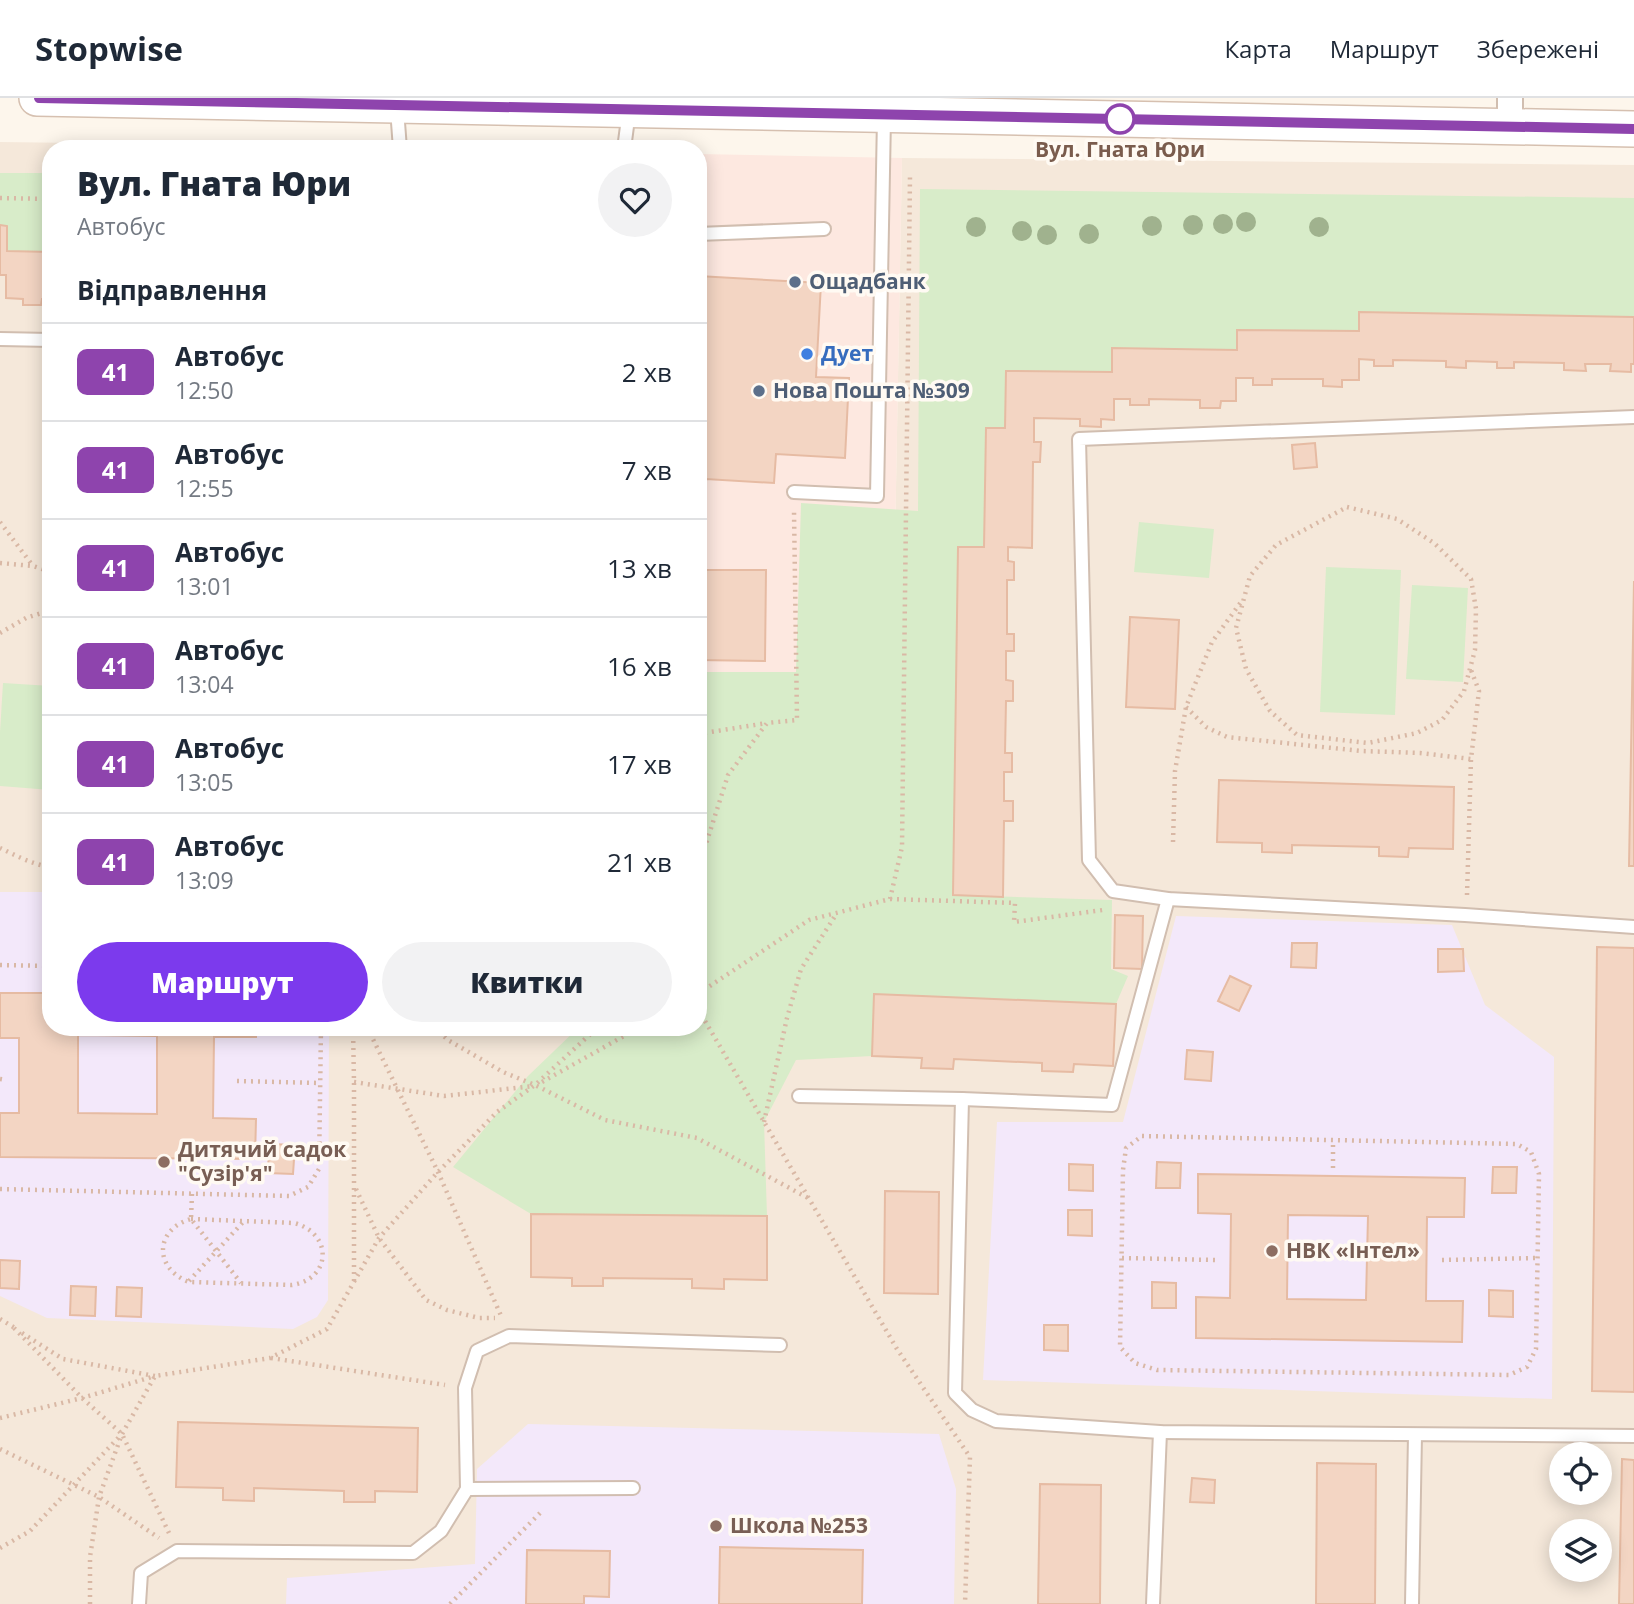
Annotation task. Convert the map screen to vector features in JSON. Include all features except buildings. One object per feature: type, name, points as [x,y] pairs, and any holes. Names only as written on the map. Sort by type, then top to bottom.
[{"type":"street","points":[[37,98],[397,101],[884,114],[939,107],[1510,112],[1634,129]]},
{"type":"lane","points":[[397,101],[399,140]]},
{"type":"lane","points":[[625,140],[629,109]]},
{"type":"lane","points":[[794,492],[877,496],[884,114]]},
{"type":"lane","points":[[707,234],[824,229]]},
{"type":"lane","points":[[0,339],[42,340]]},
{"type":"lane","points":[[1634,417],[1079,439],[1090,860],[1113,891],[1168,899],[1634,927]]},
{"type":"lane","points":[[799,1096],[1112,1105],[1168,899]]},
{"type":"lane","points":[[962,1099],[955,1393],[972,1410],[996,1422],[1160,1432],[1634,1436]]},
{"type":"lane","points":[[139,1604],[142,1573],[177,1551],[413,1553],[441,1531],[467,1489],[465,1388],[477,1352],[509,1336],[780,1345]]},
{"type":"lane","points":[[1153,1604],[1160,1432]]},
{"type":"lane","points":[[1412,1604],[1415,1435]]},
{"type":"lane","points":[[467,1489],[633,1488]]},
{"type":"path","points":[[890,899],[902,847],[910,176]]},
{"type":"path","points":[[0,198],[42,199]]},
{"type":"path","points":[[707,733],[797,720],[794,492]]},
{"type":"path","points":[[1348,507],[1397,519],[1434,542],[1471,579],[1476,609],[1475,650],[1464,691],[1442,720],[1417,733],[1368,743],[1297,735],[1270,711],[1246,669],[1236,628],[1244,598],[1250,576],[1276,545],[1313,524],[1348,507]]},
{"type":"path","points":[[0,522],[33,566]]},
{"type":"path","points":[[0,563],[42,569]]},
{"type":"path","points":[[1173,842],[1175,771],[1186,707],[1212,642],[1244,598]]},
{"type":"path","points":[[0,634],[26,618],[42,613]]},
{"type":"path","points":[[1465,915],[1471,759],[1479,691],[1470,668]]},
{"type":"path","points":[[1186,707],[1206,727],[1227,737],[1471,759]]},
{"type":"path","points":[[707,842],[729,775],[767,723]]},
{"type":"path","points":[[0,848],[42,865]]},
{"type":"path","points":[[707,988],[809,920],[890,899],[1015,903],[1014,922],[1134,906],[1144,896]]},
{"type":"path","points":[[764,1122],[787,1017],[801,969],[838,913]]},
{"type":"path","points":[[0,965],[42,966]]},
{"type":"path","points":[[707,1024],[897,1349],[970,1457],[965,1604]]},
{"type":"path","points":[[0,1189],[289,1196],[308,1187],[318,1169],[321,1036]]},
{"type":"path","points":[[353,1036],[354,1283]]},
{"type":"path","points":[[371,1036],[438,1172],[509,1336]]},
{"type":"path","points":[[443,1036],[503,1072],[605,1120],[697,1138],[808,1198]]},
{"type":"path","points":[[355,1082],[444,1096],[535,1086],[588,1036]]},
{"type":"path","points":[[270,1358],[327,1329],[379,1238],[497,1112],[535,1086],[624,1036]]},
{"type":"path","points":[[237,1081],[320,1083]]},
{"type":"path","points":[[1142,1136],[1517,1144],[1531,1152],[1539,1174],[1538,1258],[1536,1349],[1527,1367],[1509,1376],[1157,1370],[1135,1363],[1120,1347],[1123,1170],[1126,1148],[1142,1136]]},
{"type":"path","points":[[1333,1140],[1333,1168]]},
{"type":"path","points":[[354,1185],[379,1238],[426,1300],[447,1310],[479,1318],[502,1318]]},
{"type":"path","points":[[192,1194],[191,1219],[241,1283]]},
{"type":"path","points":[[191,1219],[304,1225],[320,1240],[322,1261],[318,1270],[302,1284],[189,1282],[179,1278],[166,1264],[163,1244],[173,1227],[191,1219]]},
{"type":"path","points":[[189,1282],[244,1221]]},
{"type":"path","points":[[1122,1258],[1216,1260]]},
{"type":"path","points":[[1442,1260],[1538,1258]]},
{"type":"path","points":[[0,1319],[63,1359],[155,1376]]},
{"type":"path","points":[[14,1328],[82,1398],[122,1434],[177,1551]]},
{"type":"path","points":[[0,1418],[82,1398],[155,1376],[270,1358],[465,1388]]},
{"type":"path","points":[[90,1604],[90,1557],[99,1497],[122,1434],[155,1376]]},
{"type":"path","points":[[0,1548],[30,1531],[122,1434]]},
{"type":"path","points":[[0,1449],[99,1497],[177,1551]]},
{"type":"path","points":[[450,1604],[540,1512],[577,1488]]},
{"type":"shaded area","points":[[0,142],[42,143],[42,1036],[707,1036],[707,1012],[892,709],[902,158],[1634,165],[1634,1604],[0,1604]]},
{"type":"shaded area","points":[[707,154],[902,158],[892,710],[707,700]]},
{"type":"shaded area","name":"Дитячий садок \"Сузір'я\"","points":[[0,892],[42,892],[42,1036],[329,1036],[328,1300],[317,1317],[293,1329],[47,1318],[0,1296]]},
{"type":"shaded area","name":"НВК «Інтел»","points":[[1176,916],[1452,925],[1485,1005],[1554,1057],[1552,1399],[983,1380],[997,1122],[1123,1122]]},
{"type":"shaded area","name":"Школа №253","points":[[528,1424],[939,1434],[956,1489],[954,1604],[286,1604],[287,1578],[475,1564],[477,1469]]},
{"type":"green space","points":[[0,173],[42,173],[42,252],[7,251],[0,225]]},
{"type":"green space","points":[[920,189],[1634,198],[1634,317],[1359,312],[1359,331],[1237,330],[1237,350],[1113,348],[1112,372],[1005,428],[986,428],[984,547],[958,547],[953,895],[1112,900],[1111,969],[1128,976],[1116,1004],[874,994],[872,1056],[796,1060],[764,1122],[767,1216],[531,1214],[453,1167],[528,1076],[570,1036],[707,1036],[707,672],[796,672],[801,503],[918,511]]},
{"type":"green space","points":[[1139,522],[1214,529],[1209,578],[1134,572]]},
{"type":"green space","points":[[1326,567],[1401,570],[1395,715],[1320,712]]},
{"type":"green space","points":[[1412,585],[1468,588],[1463,682],[1406,679]]},
{"type":"green space","points":[[3,683],[42,685],[42,789],[0,786]]},
{"type":"bus line","name":"41","points":[[39,98],[1634,129]]},
{"type":"place","name":"Вул. Гната Юри","points":[[1120,119]]},
{"type":"place","name":"Ощадбанк","points":[[795,282]]},
{"type":"place","name":"Дует","points":[[807,354]]},
{"type":"place","name":"Нова Пошта №309","points":[[759,391]]},
{"type":"place","name":"Дитячий садок \"Сузір'я\"","points":[[164,1162]]},
{"type":"place","name":"НВК «Інтел»","points":[[1272,1251]]},
{"type":"place","name":"Школа №253","points":[[716,1526]]}]
